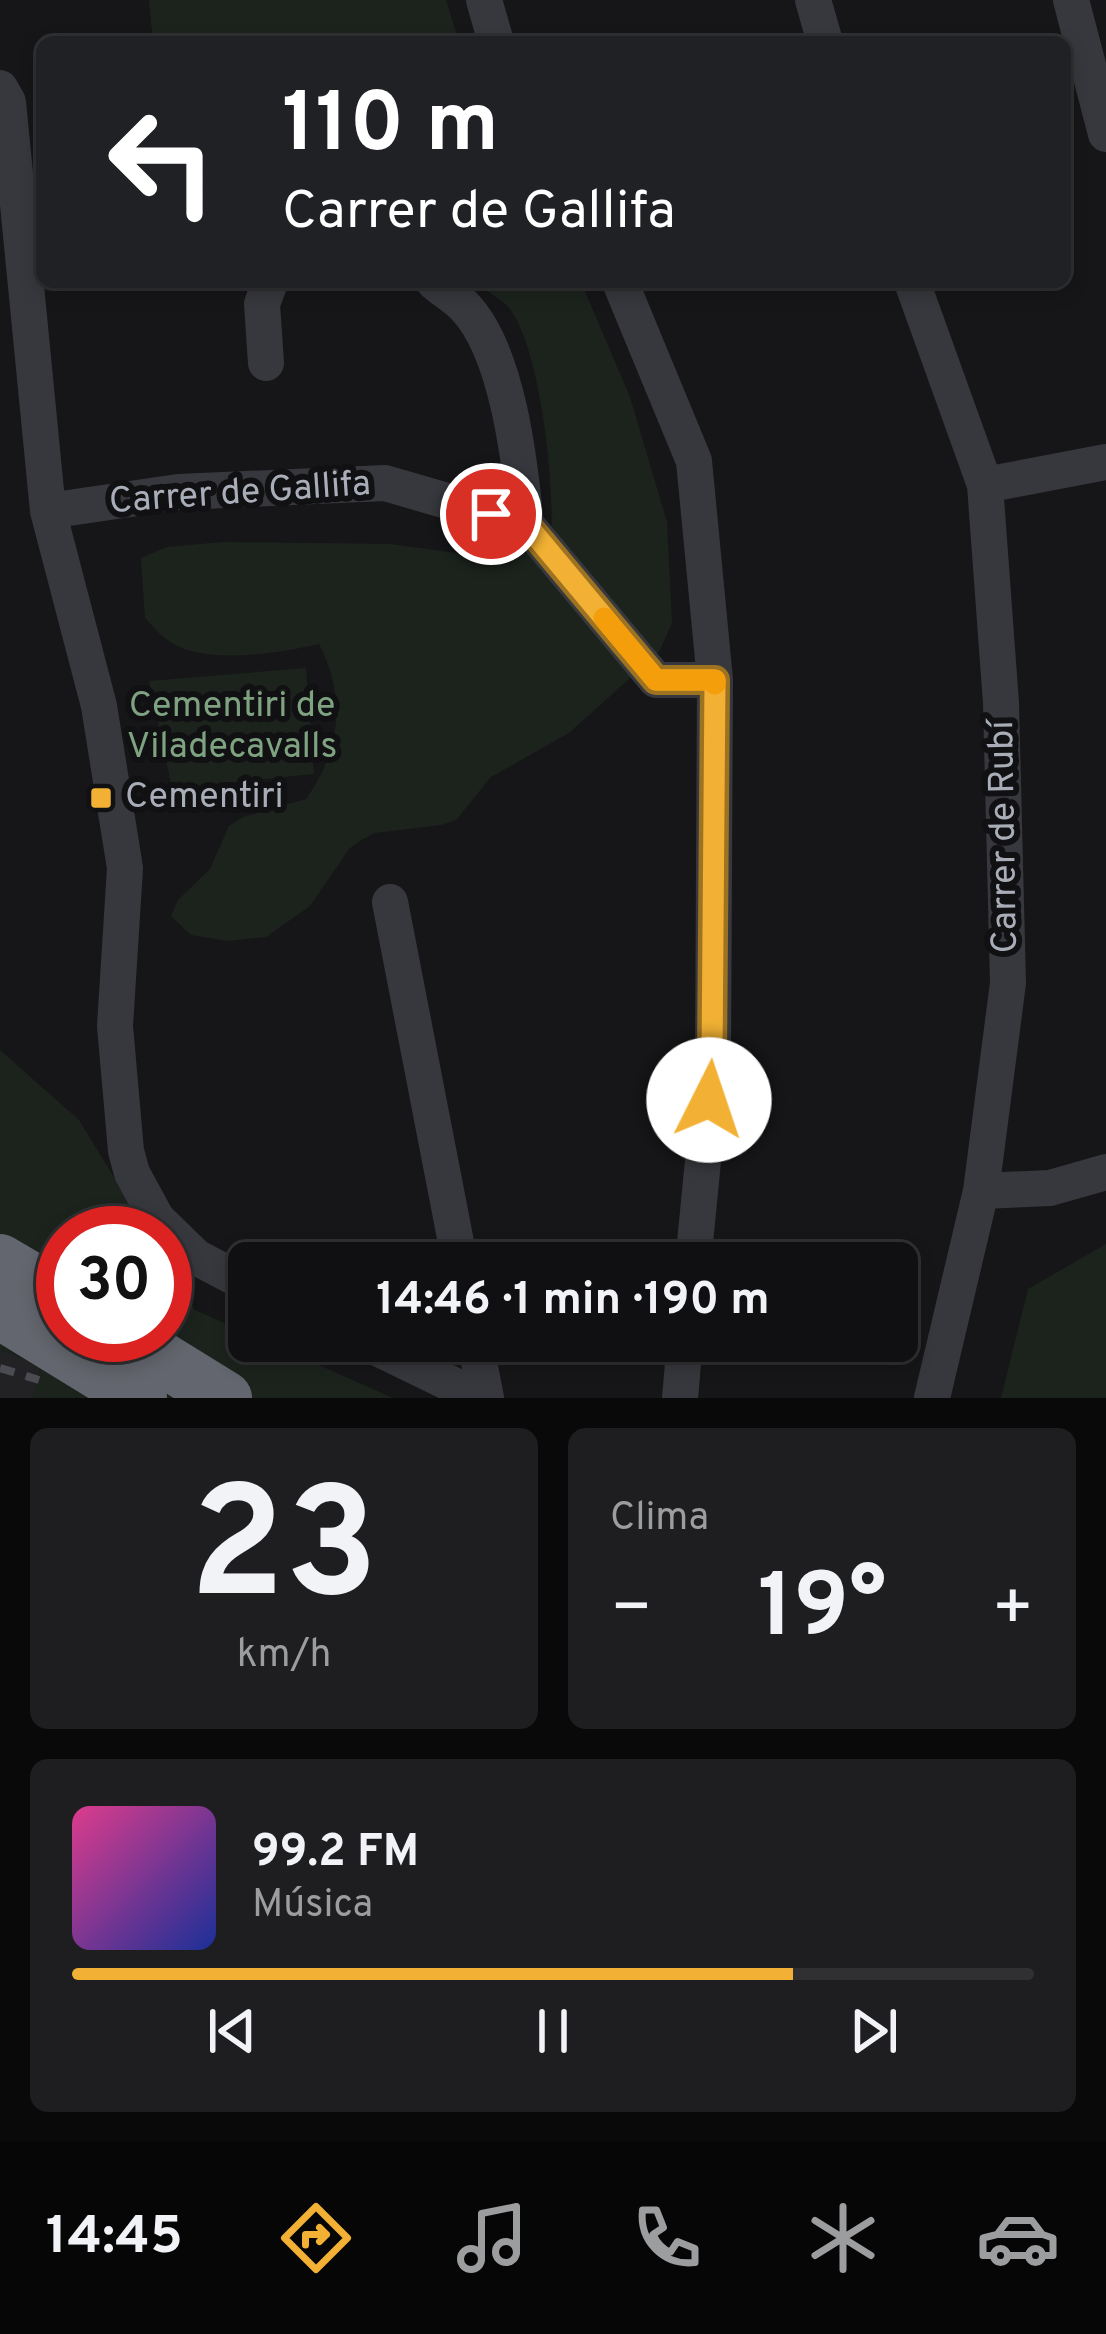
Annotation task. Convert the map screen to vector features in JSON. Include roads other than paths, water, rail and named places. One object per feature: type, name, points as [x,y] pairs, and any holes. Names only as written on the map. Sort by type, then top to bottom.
[{"type":"highway","points":[[0,1261],[36,1282]]},
{"type":"highway","points":[[0,1312],[140,1398]]},
{"type":"highway","points":[[167,1362],[225,1398]]},
{"type":"street","points":[[484,0],[494,36]]},
{"type":"street","points":[[813,0],[823,36]]},
{"type":"street","points":[[1071,0],[1106,134]]},
{"type":"street","points":[[0,88],[8,102],[48,511],[99,706],[125,868],[115,1026],[122,1124],[132,1173],[157,1219],[196,1257],[228,1274]]},
{"type":"street","points":[[266,363],[262,304],[269,288]]},
{"type":"street","points":[[442,288],[466,307],[489,345],[518,446],[526,524],[656,680],[715,680]]},
{"type":"street","points":[[622,288],[694,461],[715,680],[712,1059],[695,1242]]},
{"type":"street","name":"Carrer de Rubí","points":[[914,288],[985,485],[1001,703],[1008,983],[981,1191],[932,1398]]},
{"type":"street","points":[[985,485],[1106,462]]},
{"type":"street","name":"Carrer de Gallifa","points":[[48,511],[178,492],[385,483],[526,524]]},
{"type":"street","points":[[390,902],[456,1242]]},
{"type":"street","points":[[981,1191],[1049,1187],[1106,1172]]},
{"type":"street","points":[[407,1362],[483,1398]]},
{"type":"street","points":[[478,1362],[483,1398]]},
{"type":"street","points":[[680,1398],[683,1362]]},
{"type":"railway","points":[[0,1368],[39,1380]]},
{"type":"place","name":"Cementiri","points":[[101,798]]},
{"type":"park label","name":"Cementiri de Viladecavalls","points":[[232,728]]}]
